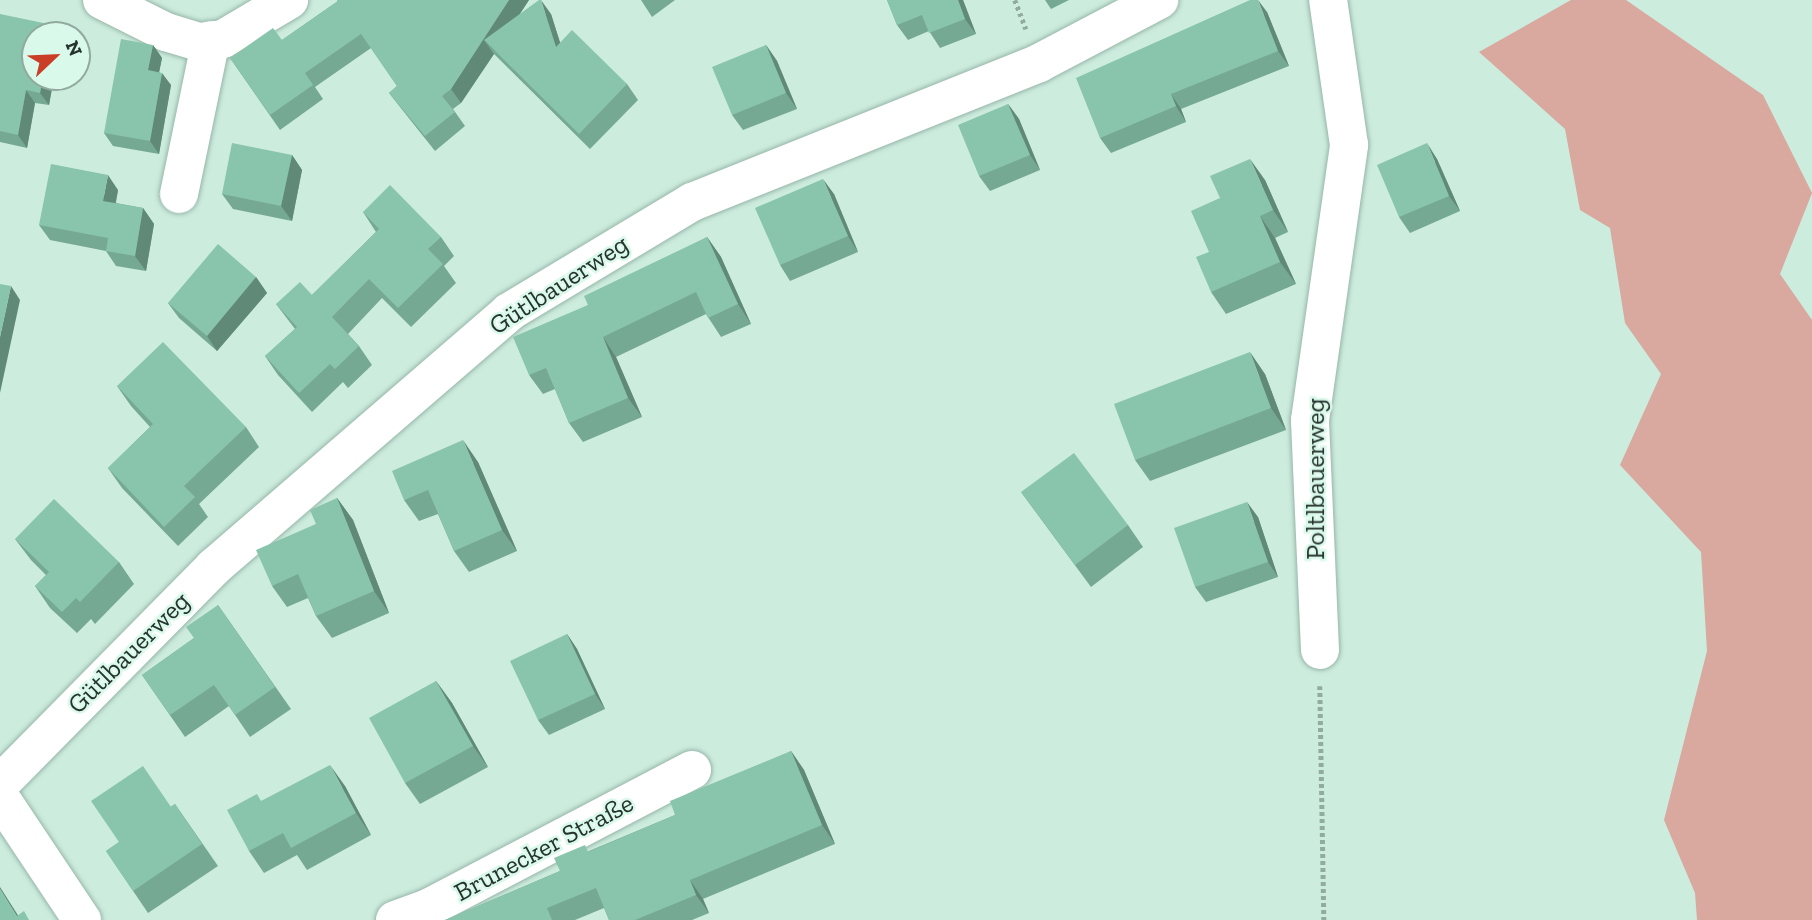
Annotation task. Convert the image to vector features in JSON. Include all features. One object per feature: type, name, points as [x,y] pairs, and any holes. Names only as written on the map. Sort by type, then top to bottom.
[{"type":"street","points":[[102,0],[166,32],[211,40],[223,39],[289,0]]},
{"type":"street","name":"Gütlbauerweg","points":[[0,784],[214,567],[509,312],[692,202],[1040,63],[1159,0]]},
{"type":"street","name":"Poltlbauerweg","points":[[1320,650],[1310,420],[1349,145],[1328,0]]},
{"type":"street","points":[[179,194],[211,40]]},
{"type":"street","name":"Brunecker Straße","points":[[395,920],[428,908],[692,771]]},
{"type":"street","points":[[0,797],[82,920]]},
{"type":"path","points":[[1320,650],[1324,920]]},
{"type":"shaded area","points":[[1571,0],[1626,0],[1763,95],[1812,193],[1780,274],[1812,320],[1812,920],[1697,920],[1695,893],[1664,820],[1707,651],[1701,552],[1620,465],[1661,374],[1625,323],[1610,228],[1580,210],[1565,129],[1479,52]]},
{"type":"building","points":[[337,0],[509,0],[451,89],[442,96],[455,112],[425,136],[389,93],[397,86],[361,34],[305,73],[313,85],[270,115],[230,58],[273,28],[282,40]]},
{"type":"building","points":[[539,0],[556,47],[572,30],[627,84],[579,134],[484,40]]},
{"type":"building","points":[[887,0],[958,0],[965,19],[929,33],[922,15],[897,25]]},
{"type":"building","points":[[1250,0],[1258,0],[1278,51],[1171,94],[1176,106],[1100,138],[1076,78]]},
{"type":"building","points":[[0,14],[34,21],[21,21],[21,91],[26,91],[18,135],[0,131]]},
{"type":"building","points":[[121,39],[153,45],[148,70],[162,73],[150,141],[104,133]]},
{"type":"building","points":[[766,45],[786,93],[732,115],[712,67]]},
{"type":"building","points":[[1008,104],[1030,155],[979,176],[958,125]]},
{"type":"building","points":[[232,143],[292,155],[281,206],[222,194]]},
{"type":"building","points":[[1427,143],[1449,196],[1399,217],[1377,165]]},
{"type":"building","points":[[1250,159],[1273,210],[1260,216],[1280,262],[1211,292],[1196,257],[1209,252],[1191,211],[1220,198],[1210,176]]},
{"type":"building","points":[[51,164],[108,175],[103,201],[143,208],[135,256],[106,251],[108,238],[39,225]]},
{"type":"building","points":[[823,179],[848,236],[780,265],[755,208]]},
{"type":"building","points":[[390,185],[441,237],[428,249],[443,264],[398,308],[369,279],[332,317],[359,346],[335,369],[330,364],[299,393],[265,356],[297,327],[276,304],[300,282],[312,295],[379,229],[363,212]]},
{"type":"building","points":[[707,237],[738,304],[708,318],[696,292],[603,337],[628,398],[569,423],[546,368],[529,375],[513,337],[588,305],[584,296]]},
{"type":"building","points":[[218,244],[256,277],[207,336],[168,303]]},
{"type":"building","points":[[0,284],[11,286],[0,337]]},
{"type":"building","points":[[163,342],[246,427],[184,486],[195,497],[164,527],[108,468],[153,424],[117,386]]},
{"type":"building","points":[[1250,352],[1271,408],[1135,460],[1114,404]]},
{"type":"building","points":[[463,440],[502,530],[454,551],[428,490],[404,500],[392,471]]},
{"type":"building","points":[[1074,453],[1128,525],[1075,565],[1021,492]]},
{"type":"building","points":[[337,498],[374,591],[316,616],[298,574],[272,586],[256,550],[316,524],[310,510]]},
{"type":"building","points":[[54,499],[119,562],[80,602],[76,598],[62,612],[35,586],[49,572],[15,539]]},
{"type":"building","points":[[1247,502],[1268,562],[1195,587],[1174,528]]},
{"type":"building","points":[[218,605],[275,687],[235,715],[214,685],[170,715],[142,675],[194,638],[186,627]]},
{"type":"building","points":[[567,634],[595,694],[538,720],[510,661]]},
{"type":"building","points":[[436,681],[473,746],[405,783],[369,718]]},
{"type":"building","points":[[791,751],[822,825],[690,880],[696,895],[635,920],[609,920],[596,888],[547,908],[552,920],[445,920],[560,871],[554,858],[585,845],[588,852],[675,815],[670,801]]},
{"type":"building","points":[[330,765],[356,813],[291,848],[283,833],[249,851],[227,810],[257,794],[261,801]]},
{"type":"building","points":[[143,766],[171,807],[175,804],[202,844],[133,891],[106,851],[119,842],[91,801]]},
{"type":"building","points":[[0,889],[17,916],[24,911],[29,920],[0,920]]}]
